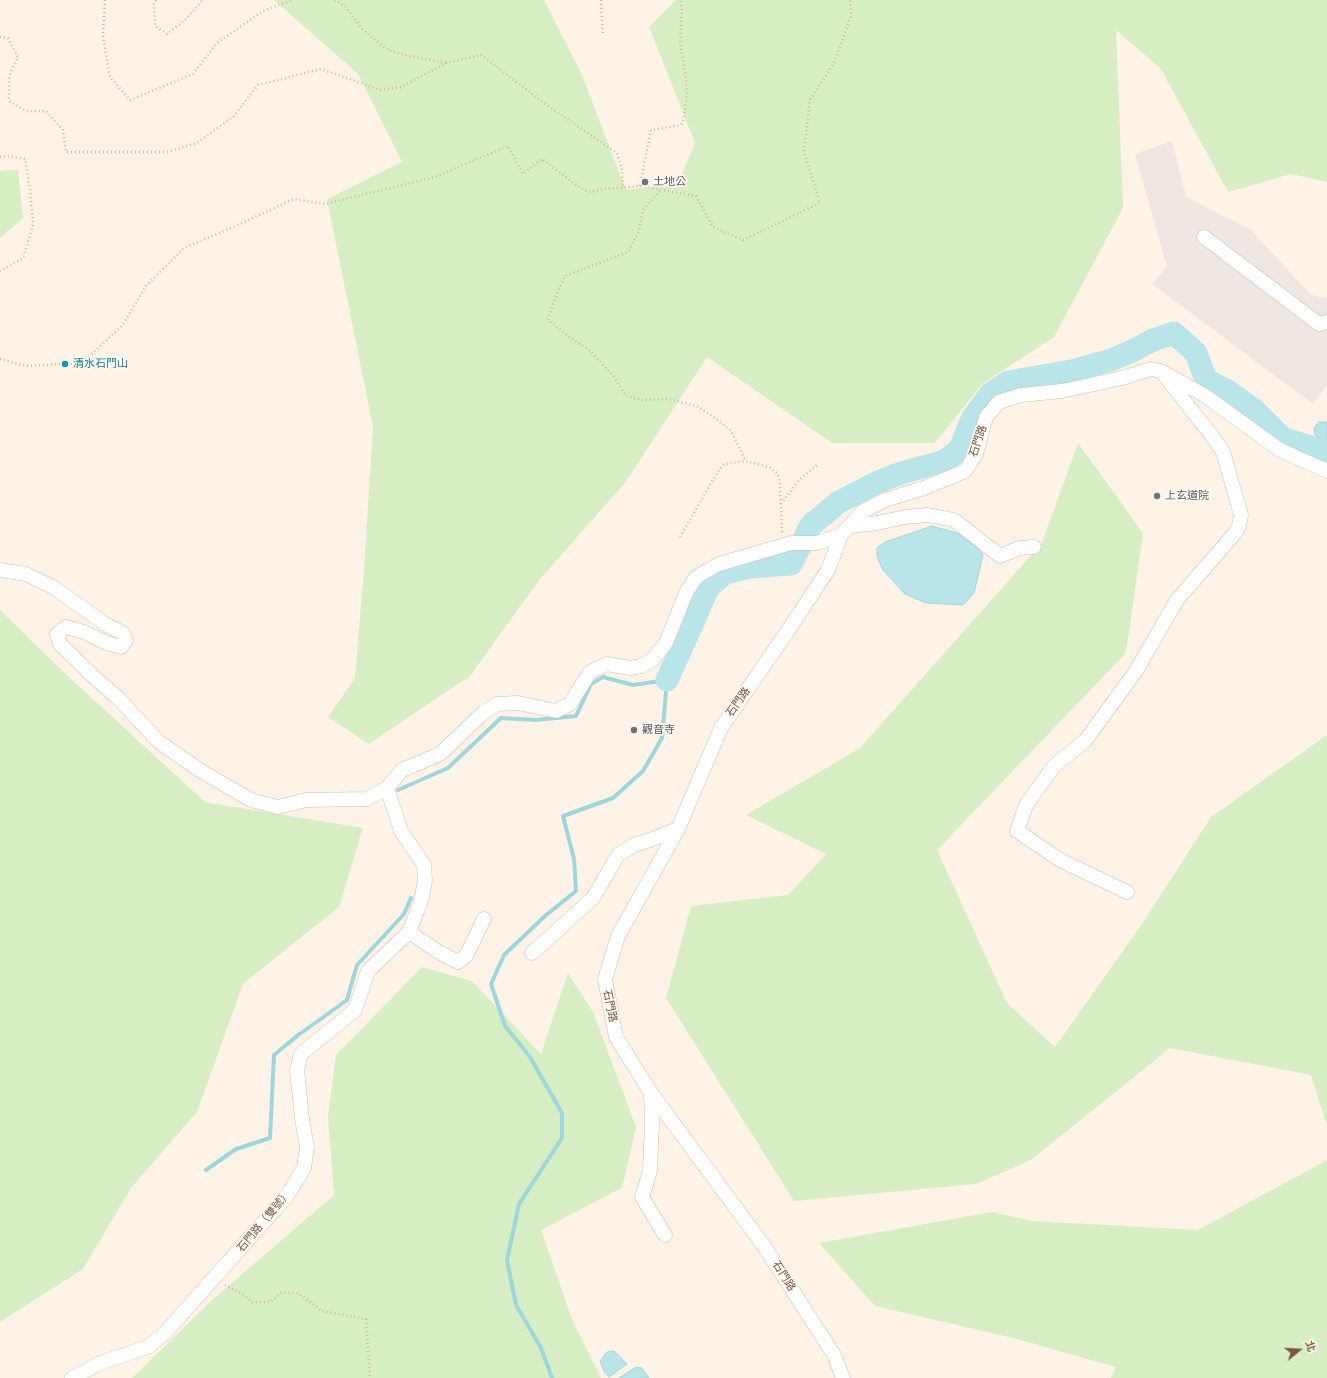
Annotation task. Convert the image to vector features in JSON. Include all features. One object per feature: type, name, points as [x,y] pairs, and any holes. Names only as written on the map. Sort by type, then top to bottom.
[{"type":"street","points":[[1204,237],[1320,324],[1327,322]]},
{"type":"street","name":"石門路","points":[[843,1378],[834,1356],[764,1246],[651,1093],[616,1037],[605,979],[618,936],[678,829],[721,728],[828,570],[846,530],[863,511],[885,500],[924,488],[965,471],[976,454],[986,417],[999,402],[1021,395],[1062,391],[1122,378],[1151,369],[1161,371]]},
{"type":"street","points":[[1161,371],[1204,395],[1280,450],[1327,470]]},
{"type":"street","points":[[1127,892],[1060,860],[1018,831],[1026,805],[1030,798],[1054,766],[1085,741],[1136,671],[1177,600],[1239,526],[1241,515],[1223,452],[1161,371]]},
{"type":"street","points":[[0,570],[26,574],[52,587],[105,624],[123,633],[126,640],[121,647],[106,643],[84,632],[66,627],[57,634],[60,644],[118,698],[159,742],[201,771],[251,800],[278,807],[306,800],[367,799],[387,788],[402,770],[440,754],[484,713],[497,704],[518,702],[556,711],[570,704],[590,672],[607,664],[630,668],[641,666],[652,660],[666,643],[686,593],[696,576],[719,564],[791,543],[817,543],[846,530],[905,517],[928,515],[954,520],[1000,556],[1019,548],[1034,547]]},
{"type":"street","name":"石門路（雙號）","points":[[72,1378],[100,1363],[148,1347],[164,1334],[287,1196],[304,1168],[307,1147],[302,1119],[297,1070],[301,1054],[355,1010],[368,971],[409,932],[421,901],[425,881],[424,865],[401,830],[387,788]]},
{"type":"street","points":[[532,953],[593,898],[618,855],[634,845],[678,829]]},
{"type":"street","points":[[409,932],[437,951],[458,962],[466,956],[484,919]]},
{"type":"street","points":[[651,1093],[652,1124],[650,1171],[642,1197],[665,1235]]},
{"type":"path","points":[[105,0],[103,36],[110,78],[130,100],[193,74],[217,43],[263,11],[292,0]]},
{"type":"path","points":[[156,0],[154,4],[155,26],[167,34],[185,20],[203,0]]},
{"type":"path","points":[[335,0],[345,6],[362,29],[388,50],[446,63]]},
{"type":"path","points":[[600,0],[603,36]]},
{"type":"path","points":[[640,186],[651,130],[681,124],[684,119],[687,92],[686,70],[680,42],[682,9],[680,0]]},
{"type":"path","points":[[0,359],[25,366],[82,363],[122,326],[146,286],[184,248],[294,199],[325,204],[435,177],[508,146],[523,174],[542,158],[576,185],[589,192],[640,186],[696,196],[713,228],[742,240],[820,203],[804,152],[810,100],[834,63],[851,16],[850,0]]},
{"type":"path","points":[[0,38],[8,38],[18,57],[9,76],[9,101],[26,111],[46,111],[63,130],[66,152],[167,152],[197,143],[234,116],[258,85],[321,69],[381,90],[401,87],[446,63],[481,55],[547,105],[617,153],[622,170],[623,188]]},
{"type":"path","points":[[0,157],[6,156],[25,160],[30,189],[33,225],[23,258],[0,271]]},
{"type":"path","points":[[660,190],[643,210],[639,231],[628,252],[565,276],[555,298],[548,320],[572,339],[588,349],[613,375],[626,396],[642,400],[668,399],[696,406],[732,431],[746,460]]},
{"type":"path","points":[[680,537],[717,473],[724,464],[746,460],[769,467],[778,474],[780,485],[782,531],[791,543]]},
{"type":"path","points":[[780,505],[799,480],[817,465]]},
{"type":"path","points":[[211,1282],[224,1284],[244,1295],[252,1302],[270,1302],[281,1293],[298,1293],[322,1311],[366,1319],[370,1378]]},
{"type":"shaded area","points":[[1172,141],[1186,197],[1250,229],[1311,295],[1327,298],[1327,385],[1313,404],[1152,284],[1167,267],[1135,154]]},
{"type":"green space","points":[[274,0],[544,0],[582,75],[626,190],[678,184],[695,143],[649,27],[676,0],[1327,0],[1327,182],[1291,174],[1228,192],[1161,69],[1116,30],[1123,208],[1054,337],[982,384],[935,443],[832,443],[707,357],[625,483],[540,579],[470,676],[369,744],[328,717],[355,678],[364,570],[373,427],[327,199],[402,162],[358,74]]},
{"type":"green space","points":[[18,170],[23,218],[0,238],[0,171]]},
{"type":"green space","points":[[1078,443],[1143,533],[1126,653],[937,850],[1007,1003],[1055,1047],[1142,924],[1211,817],[1327,735],[1327,1126],[1311,1075],[1170,1048],[1031,1160],[976,1184],[794,1201],[666,998],[691,906],[788,895],[826,854],[746,815],[860,748],[1042,543]]},
{"type":"green space","points":[[0,610],[70,678],[205,802],[363,828],[339,907],[243,984],[197,1112],[131,1188],[83,1269],[0,1322]]},
{"type":"green space","points":[[422,967],[472,981],[541,1054],[568,973],[593,1012],[636,1127],[622,1188],[541,1230],[573,1322],[601,1378],[132,1378],[212,1300],[334,1195],[328,1116],[336,1055]]},
{"type":"green space","points":[[1327,1160],[1327,1378],[1111,1378],[1116,1367],[1013,1338],[875,1306],[819,1243],[992,1212],[1032,1221],[1198,1230]]},
{"type":"water","points":[[1319,422],[1327,422],[1327,442],[1315,435],[1314,428]]},
{"type":"water","points":[[932,526],[957,533],[979,549],[983,555],[974,593],[963,605],[926,603],[905,594],[883,570],[877,557],[877,548],[885,542]]},
{"type":"water","points":[[614,1351],[627,1364],[609,1377],[604,1371],[600,1361],[607,1352]]},
{"type":"water","points":[[636,1367],[642,1368],[649,1378],[619,1378]]},
{"type":"waterway","points":[[667,680],[708,588],[725,573],[750,567],[791,564],[811,525],[839,502],[878,482],[901,473],[945,461],[960,449],[972,419],[990,394],[1008,382],[1071,371],[1111,360],[1153,340],[1174,333],[1196,353],[1206,380],[1226,390],[1253,409],[1282,438],[1327,452]]},
{"type":"waterway","points":[[398,790],[448,768],[501,718],[536,720],[576,716],[591,684],[603,677],[633,685],[667,680],[662,738],[643,771],[613,798],[563,816],[574,859],[576,891],[545,916],[504,955],[491,984],[505,1026],[530,1057],[562,1113],[562,1138],[519,1204],[507,1260],[516,1305],[541,1348],[552,1378]]},
{"type":"waterway","points":[[206,1170],[236,1149],[270,1138],[274,1055],[297,1036],[347,1000],[357,965],[404,914],[411,898]]},
{"type":"place","name":"土地公","points":[[645,182]]},
{"type":"place","name":"清水石門山","points":[[65,364]]},
{"type":"place","name":"上玄道院","points":[[1157,496]]},
{"type":"place","name":"觀音寺","points":[[634,730]]}]
